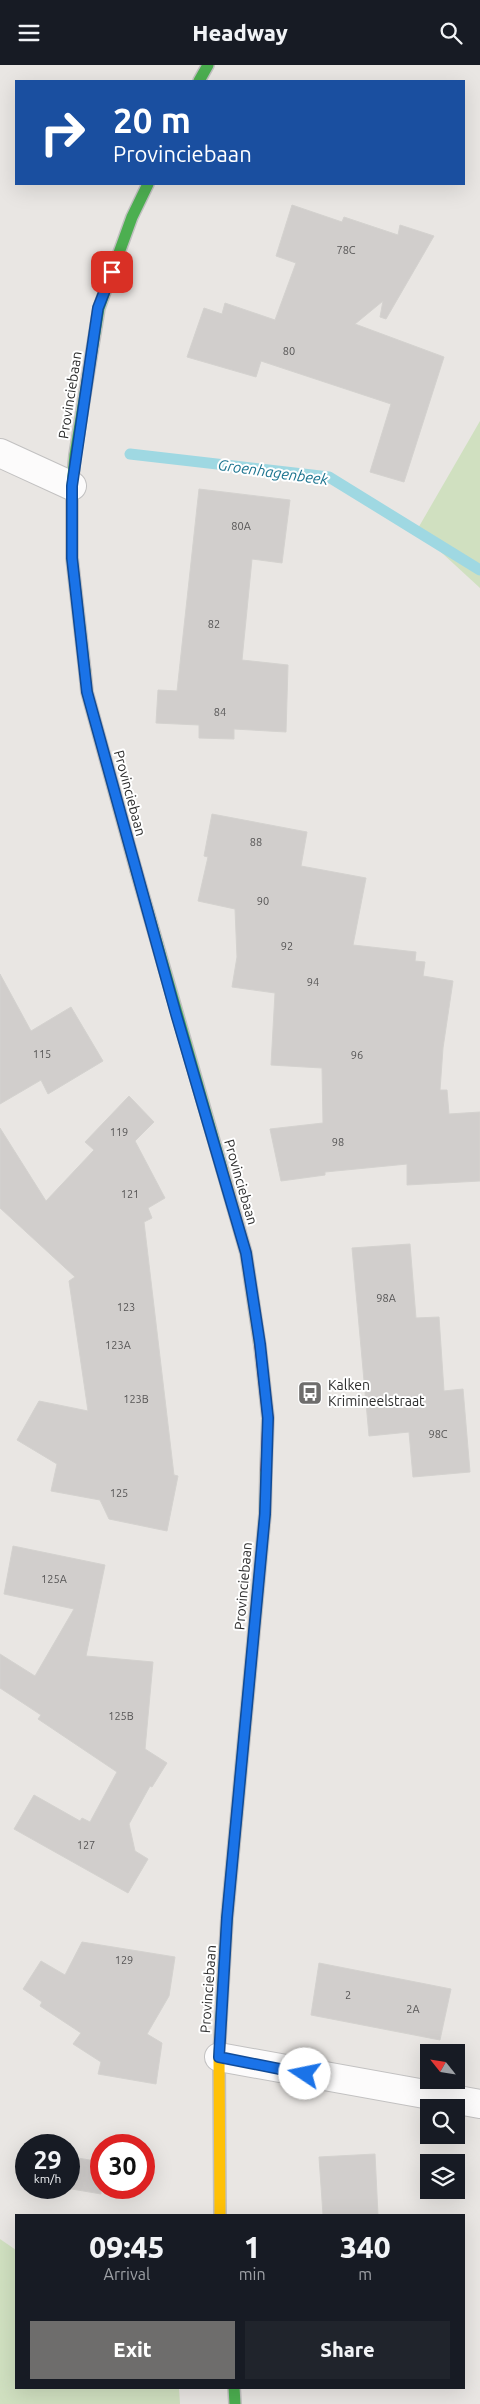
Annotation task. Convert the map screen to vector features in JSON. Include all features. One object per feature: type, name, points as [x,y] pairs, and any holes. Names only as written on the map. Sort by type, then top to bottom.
[{"type":"main road","points":[[200,80],[208,65]]},
{"type":"main road","name":"Provinciebaan","points":[[148,185],[132,217],[98,308],[72,486],[72,558],[87,692],[173,1005],[246,1253],[260,1344],[268,1418],[265,1514],[227,1918],[219,2057],[220,2214]]},
{"type":"main road","points":[[234,2389],[235,2404]]},
{"type":"street","points":[[0,453],[72,486]]},
{"type":"street","points":[[219,2057],[480,2104]]},
{"type":"green space","points":[[480,421],[480,588],[417,530]]},
{"type":"green space","points":[[0,2239],[15,2249],[15,2389],[179,2389],[180,2404],[0,2404]]},
{"type":"building","points":[[292,205],[342,222],[344,217],[398,235],[400,225],[434,236],[386,319],[380,317],[383,301],[355,324],[444,357],[404,482],[370,472],[391,404],[261,361],[256,377],[187,357],[204,308],[222,314],[225,303],[275,320],[296,263],[276,256]]},
{"type":"building","points":[[199,489],[290,500],[282,563],[252,559],[242,660],[288,665],[286,732],[234,729],[234,739],[199,738],[199,725],[156,723],[158,690],[177,691]]},
{"type":"building","points":[[212,814],[307,832],[301,866],[366,878],[353,945],[416,952],[415,961],[425,962],[423,976],[453,981],[443,1048],[440,1090],[447,1090],[449,1114],[480,1112],[480,1181],[407,1185],[407,1164],[325,1172],[325,1175],[281,1181],[270,1129],[323,1123],[322,1068],[271,1065],[275,993],[232,987],[237,957],[235,909],[198,901],[208,857],[204,856]]},
{"type":"building","points":[[0,974],[31,1031],[71,1007],[103,1061],[48,1094],[41,1080],[0,1104]]},
{"type":"building","points":[[129,1096],[154,1122],[135,1141],[165,1198],[148,1208],[152,1218],[144,1222],[174,1475],[178,1476],[167,1531],[109,1519],[100,1500],[51,1491],[57,1464],[17,1440],[39,1401],[88,1411],[69,1281],[75,1277],[0,1208],[0,1128],[46,1201],[94,1150],[85,1142]]},
{"type":"building","points":[[410,1244],[416,1318],[439,1317],[444,1391],[463,1389],[470,1472],[413,1477],[409,1432],[369,1436],[352,1248]]},
{"type":"building","points":[[13,1546],[105,1565],[86,1656],[153,1662],[145,1749],[167,1763],[152,1787],[150,1786],[129,1824],[135,1851],[148,1859],[128,1893],[14,1829],[34,1795],[80,1821],[82,1818],[90,1822],[117,1772],[38,1719],[41,1715],[0,1688],[0,1654],[35,1676],[74,1609],[4,1594]]},
{"type":"building","points":[[82,1942],[175,1957],[169,1996],[147,2034],[162,2043],[156,2084],[98,2074],[101,2062],[73,2044],[81,2033],[40,2006],[42,2002],[23,1989],[41,1961],[65,1975]]},
{"type":"building","points":[[319,1963],[451,1989],[440,2040],[311,2015]]},
{"type":"building","points":[[375,2154],[378,2214],[323,2214],[319,2157]]},
{"type":"building","points":[[80,2158],[90,2160],[90,2192],[80,2190]]},
{"type":"waterway","name":"Groenhagenbeek","points":[[130,454],[329,477],[480,570]]},
{"type":"traffic: fast","points":[[200,80],[208,65]]},
{"type":"traffic: fast","points":[[85,672],[72,558],[72,486],[75,455],[99,308],[132,217],[148,185]]},
{"type":"traffic: fast","points":[[136,870],[222,1169]]},
{"type":"traffic: fast","points":[[221,2018],[227,1918],[265,1514],[266,1470]]},
{"type":"traffic: fast","points":[[234,2389],[235,2404]]},
{"type":"traffic: slow","points":[[85,672],[87,692],[136,870]]},
{"type":"traffic: slow","points":[[222,1169],[246,1253],[260,1346]]},
{"type":"traffic: slow","points":[[220,2214],[219,2057],[221,2018]]},
{"type":"traffic: jam","points":[[260,1346],[268,1418],[266,1470]]},
{"type":"place","name":"Kalken Krimineelstraat","points":[[310,1393]]},
{"type":"route","points":[[112,272],[98,308],[75,455],[72,486],[72,558],[87,692],[176,1014],[246,1253],[260,1344],[268,1418],[265,1514],[227,1918],[219,2057],[305,2074]]}]
